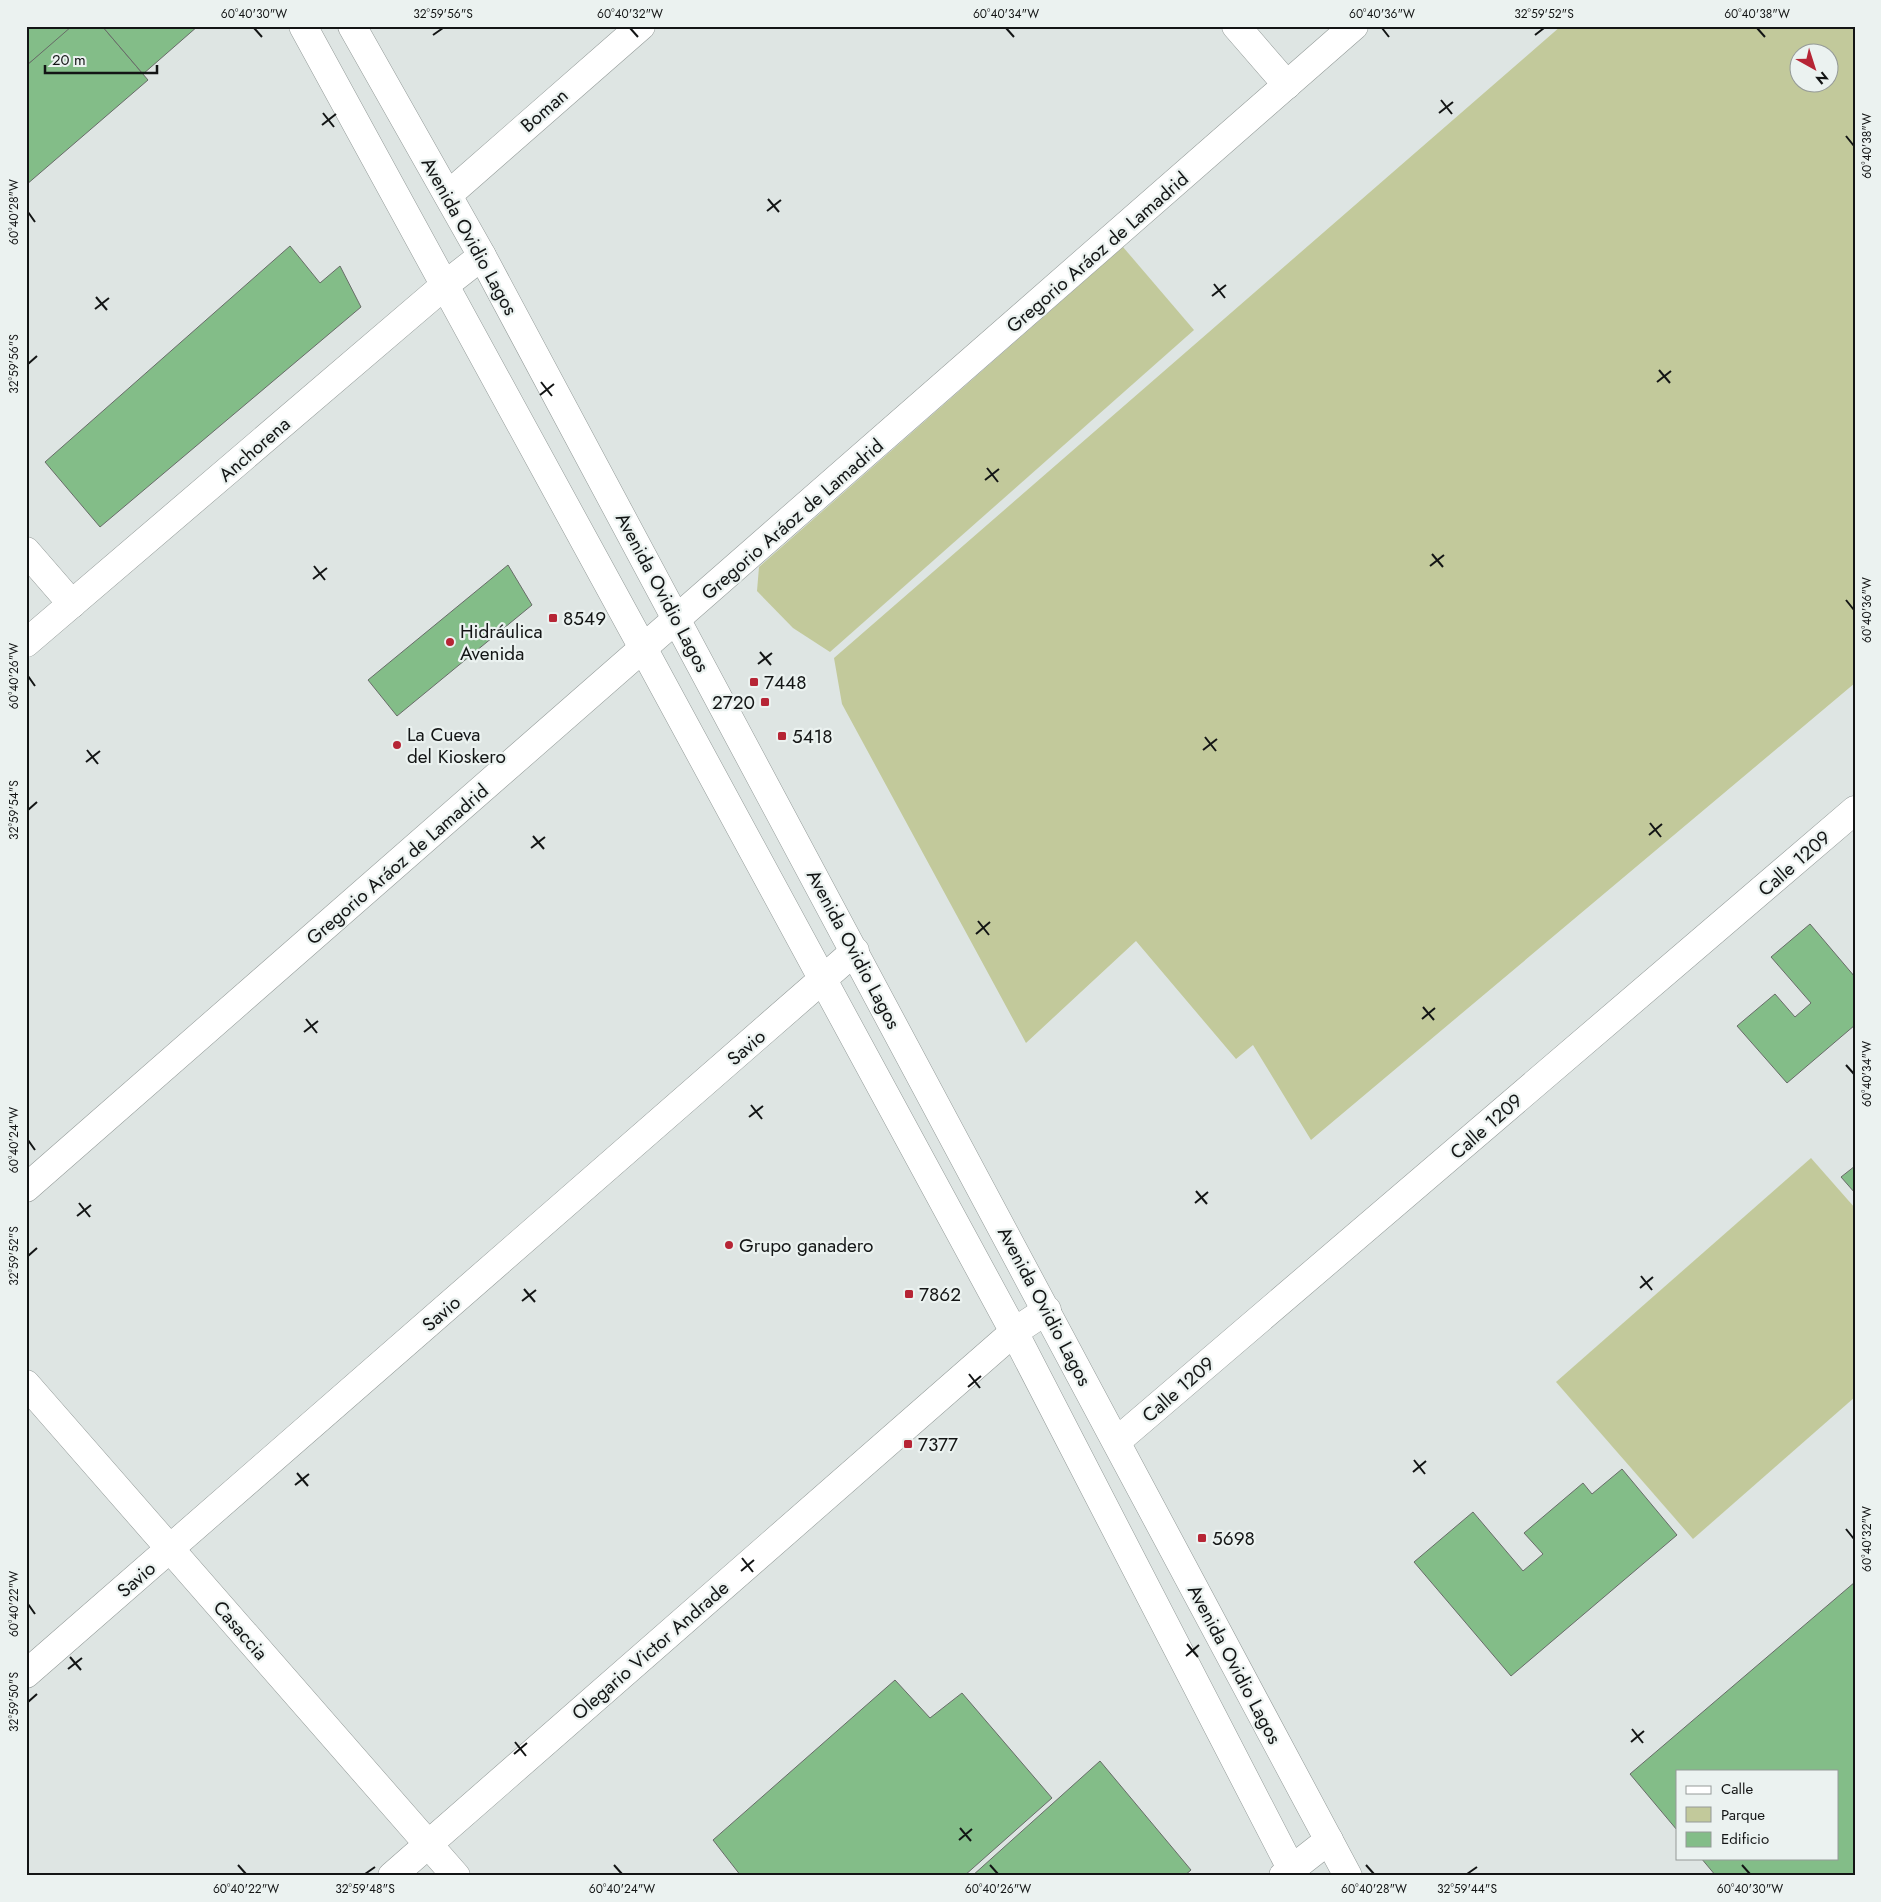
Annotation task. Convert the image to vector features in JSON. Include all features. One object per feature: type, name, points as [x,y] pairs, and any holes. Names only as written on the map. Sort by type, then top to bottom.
[{"type":"street","points":[[304,26],[1014,1332],[1290,1873],[1329,1840]]},
{"type":"street","name":"Avenida Ovidio Lagos","points":[[352,26],[482,256],[1348,1876]]},
{"type":"street","name":"Boman","points":[[448,195],[641,26]]},
{"type":"street","points":[[1236,26],[1286,85]]},
{"type":"street","name":"Gregorio Aráoz de Lamadrid","points":[[26,1188],[1354,26]]},
{"type":"street","name":"Anchorena","points":[[26,643],[445,285],[482,256]]},
{"type":"street","points":[[26,551],[72,604]]},
{"type":"street","name":"Calle 1209","points":[[1117,1441],[1855,810]]},
{"type":"street","name":"Savio","points":[[26,1674],[855,951]]},
{"type":"street","name":"Olegario Victor Andrade","points":[[392,1876],[1014,1332],[1047,1310]]},
{"type":"street","name":"Casaccia","points":[[26,1384],[456,1876]]},
{"type":"green space","points":[[1561,26],[1855,26],[1855,683],[1311,1140],[1253,1045],[1236,1059],[1136,941],[1026,1043],[842,704],[834,658]]},
{"type":"green space","points":[[1123,247],[1194,330],[830,652],[793,628],[757,591],[759,567]]},
{"type":"green space","points":[[1811,1158],[1855,1208],[1855,1397],[1693,1539],[1556,1382]]},
{"type":"building","points":[[26,26],[67,26],[70,29],[26,66]]},
{"type":"building","points":[[72,26],[102,26],[148,80],[26,185],[26,66]]},
{"type":"building","points":[[102,26],[198,26],[143,74]]},
{"type":"building","points":[[290,246],[320,283],[340,266],[361,307],[100,527],[45,462]]},
{"type":"building","name":"Hidráulica Avenida","points":[[508,565],[532,605],[397,716],[368,680]]},
{"type":"building","points":[[1810,924],[1855,977],[1855,1025],[1787,1083],[1737,1026],[1775,994],[1795,1017],[1811,1003],[1771,957]]},
{"type":"building","points":[[1855,1166],[1855,1193],[1841,1177]]},
{"type":"building","points":[[1622,1469],[1677,1535],[1511,1676],[1414,1562],[1473,1512],[1523,1571],[1543,1554],[1524,1533],[1583,1483],[1592,1494]]},
{"type":"building","points":[[1855,1582],[1855,1876],[1716,1876],[1703,1860],[1838,1860],[1838,1770],[1676,1770],[1676,1829],[1630,1774]]},
{"type":"building","points":[[895,1680],[930,1718],[962,1693],[1052,1798],[964,1876],[741,1876],[713,1840]]},
{"type":"building","points":[[1100,1761],[1191,1870],[1184,1876],[972,1876]]},
{"type":"place","name":"8549","points":[[553,618]]},
{"type":"place","name":"Hidráulica Avenida","points":[[450,642]]},
{"type":"place","name":"7448","points":[[754,682]]},
{"type":"place","name":"2720","points":[[765,702]]},
{"type":"place","name":"5418","points":[[782,736]]},
{"type":"place","name":"La Cueva del Kioskero","points":[[397,745]]},
{"type":"place","name":"Grupo ganadero","points":[[729,1245]]},
{"type":"place","name":"7862","points":[[909,1294]]},
{"type":"place","name":"7377","points":[[908,1444]]},
{"type":"place","name":"5698","points":[[1202,1538]]}]
